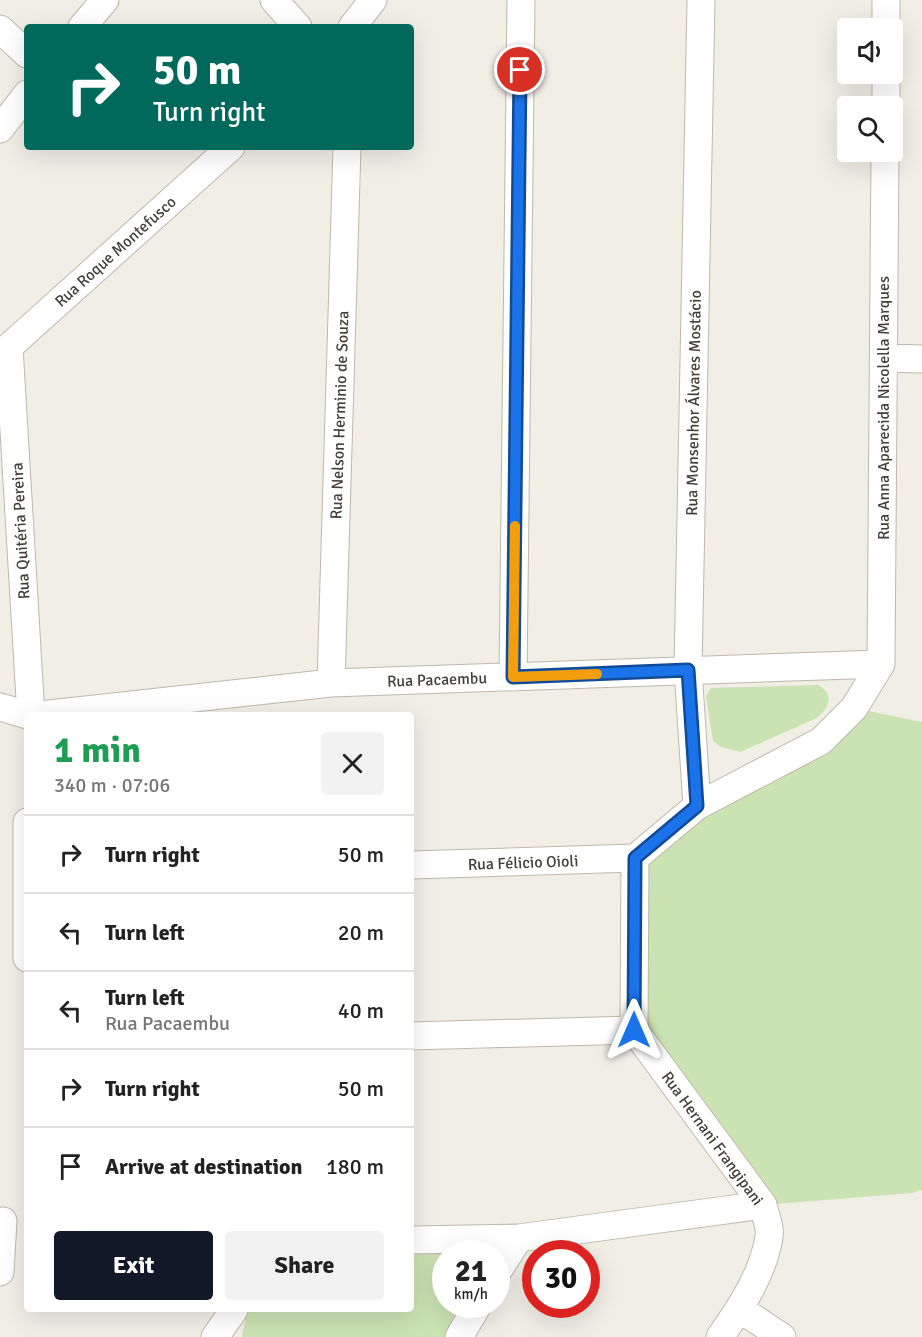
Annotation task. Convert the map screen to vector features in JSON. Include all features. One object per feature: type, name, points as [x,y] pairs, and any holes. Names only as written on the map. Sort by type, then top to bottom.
[{"type":"street","points":[[85,24],[105,0]]},
{"type":"street","points":[[274,0],[295,24]]},
{"type":"street","points":[[354,24],[373,0]]},
{"type":"street","points":[[513,677],[521,0]]},
{"type":"street","name":"Rua Monsenhor Álvares Mostácio","points":[[697,806],[688,670],[700,0]]},
{"type":"street","points":[[886,0],[886,18]]},
{"type":"street","points":[[0,29],[24,51]]},
{"type":"street","points":[[0,129],[24,98]]},
{"type":"street","name":"Rua Roque Montefusco","points":[[4,351],[228,150]]},
{"type":"street","name":"Rua Nelson Herminio de Souza","points":[[331,683],[348,150]]},
{"type":"street","name":"Rua Anna Aparecida Nicolella Marques","points":[[881,664],[885,162]]},
{"type":"street","name":"Rua Quitéria Pereira","points":[[4,351],[31,712]]},
{"type":"street","points":[[884,358],[922,360]]},
{"type":"street","points":[[414,1036],[634,1030],[635,858],[697,806],[821,741],[854,708],[881,664]]},
{"type":"street","name":"Rua Pacaembu","points":[[67,712],[331,683],[881,664]]},
{"type":"street","name":"Rua Pacaembu","points":[[0,707],[24,714]]},
{"type":"street","name":"Rua Félicio Oioli","points":[[414,865],[635,858]]},
{"type":"street","name":"Rua Hernani Frangipani","points":[[634,1030],[763,1205],[770,1235],[758,1272],[740,1309],[720,1337]]},
{"type":"street","points":[[414,1240],[519,1238],[763,1205]]},
{"type":"street","points":[[0,1272],[10,1221]]},
{"type":"street","points":[[510,1252],[519,1238]]},
{"type":"street","points":[[740,1309],[782,1337]]},
{"type":"street","points":[[215,1337],[233,1312]]},
{"type":"street","points":[[459,1337],[470,1318]]},
{"type":"green space","points":[[818,685],[827,693],[828,701],[825,710],[817,718],[740,752],[721,747],[713,741],[706,696],[711,688]]},
{"type":"green space","points":[[854,708],[922,722],[922,1190],[912,1193],[763,1205],[634,1030],[635,858]]},
{"type":"green space","points":[[432,1249],[432,1318],[464,1318],[452,1337],[242,1337],[247,1312],[414,1312],[414,1251]]},
{"type":"slow traffic","points":[[515,526],[513,677],[597,674]]},
{"type":"route","points":[[520,70],[513,677],[688,670],[697,806],[635,858],[634,1030]]}]
